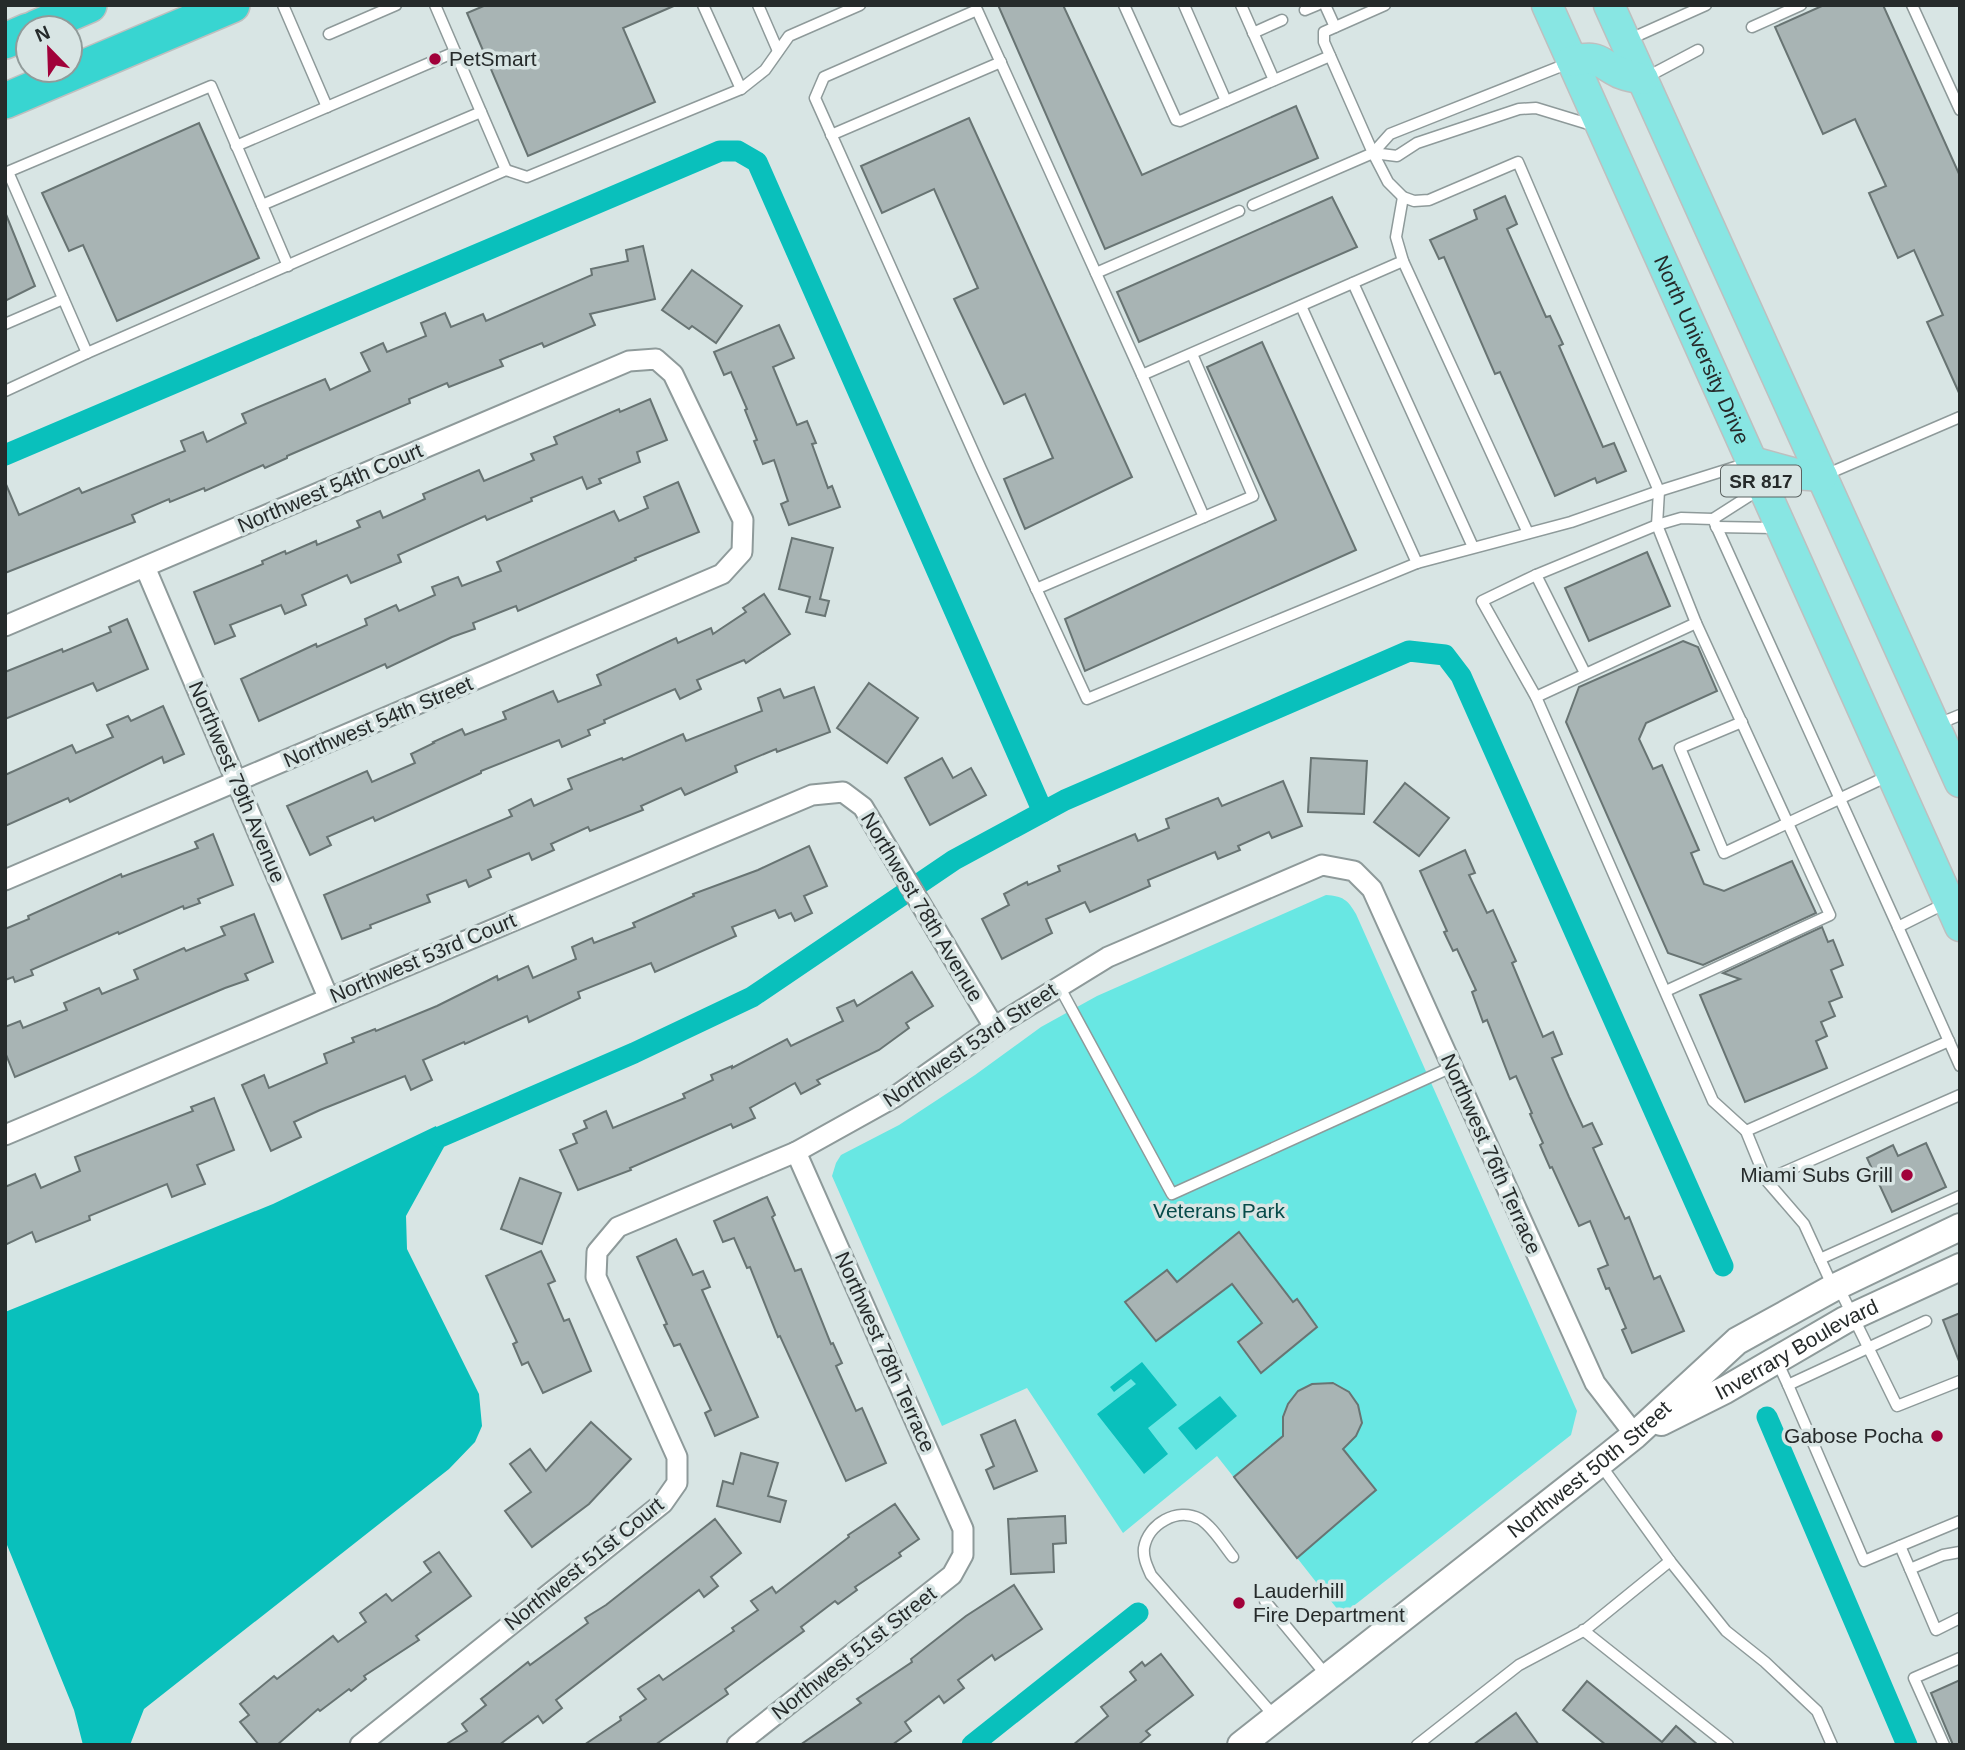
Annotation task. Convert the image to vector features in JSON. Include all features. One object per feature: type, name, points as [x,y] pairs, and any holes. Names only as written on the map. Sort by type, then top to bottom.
[{"type":"highway","points":[[68,14],[89,5]]},
{"type":"highway","points":[[5,101],[232,5]]},
{"type":"main road","name":"North University Drive","points":[[1548,5],[1954,914]]},
{"type":"main road","name":"SR 817","points":[[1609,5],[1822,476],[1947,720],[1960,782]]},
{"type":"main road","points":[[1572,61],[1589,58],[1601,60],[1621,73],[1643,79]]},
{"type":"main road","points":[[1758,475],[1822,476]]},
{"type":"street","name":"Northwest 54th Street","points":[[5,880],[722,574],[742,552],[743,520],[673,374],[656,359]]},
{"type":"street","name":"Northwest 54th Court","points":[[5,626],[629,361],[656,359]]},
{"type":"street","name":"Northwest 79th Avenue","points":[[145,567],[328,997]]},
{"type":"street","name":"Northwest 53rd Court","points":[[5,1135],[812,795],[843,792]]},
{"type":"street","name":"Northwest 78th Avenue","points":[[843,792],[863,807],[994,1027]]},
{"type":"street","name":"Northwest 53rd Street","points":[[597,1252],[618,1227],[796,1152],[894,1098],[994,1027],[1108,957],[1322,865],[1354,871]]},
{"type":"street","name":"Northwest 76th Terrace","points":[[1354,871],[1372,889],[1595,1383],[1635,1435]]},
{"type":"street","name":"Northwest 78th Terrace","points":[[796,1152],[963,1529],[963,1555]]},
{"type":"street","name":"Northwest 50th Street","points":[[1241,1745],[1635,1435],[1737,1341],[1835,1286],[1960,1227]]},
{"type":"street","name":"Northwest 51st Court","points":[[360,1745],[663,1503],[677,1483],[677,1457],[596,1277],[597,1252]]},
{"type":"street","name":"Inverrary Boulevard","points":[[1635,1435],[1725,1390],[1854,1316],[1960,1267]]},
{"type":"street","name":"Northwest 51st Street","points":[[737,1745],[952,1575],[963,1555]]},
{"type":"lane","points":[[283,5],[327,107]]},
{"type":"lane","points":[[329,34],[397,5]]},
{"type":"lane","points":[[435,5],[506,170]]},
{"type":"lane","points":[[703,5],[741,89]]},
{"type":"lane","points":[[758,5],[778,51]]},
{"type":"lane","points":[[5,391],[506,170],[527,177],[741,89],[765,70],[789,36],[860,5]]},
{"type":"lane","points":[[1124,5],[1175,120],[1180,121],[1330,56]]},
{"type":"lane","points":[[1184,5],[1226,101]]},
{"type":"lane","points":[[1241,5],[1274,80]]},
{"type":"lane","points":[[1305,10],[1317,5]]},
{"type":"lane","points":[[1325,5],[1335,27]]},
{"type":"lane","points":[[1385,5],[1324,32],[1324,42],[1373,153],[1388,182],[1403,197],[1414,201],[1429,200],[1518,162],[1659,491],[1657,525],[1696,623],[1830,915],[1666,991]]},
{"type":"lane","points":[[1625,41],[1706,5]]},
{"type":"lane","points":[[1752,27],[1801,5]]},
{"type":"lane","points":[[1912,5],[1960,110]]},
{"type":"lane","points":[[1204,517],[976,8],[824,77],[815,98],[1087,699],[1417,563],[1571,522],[1659,491],[1758,475]]},
{"type":"lane","points":[[1253,33],[1282,20]]},
{"type":"lane","points":[[1643,79],[1698,50]]},
{"type":"lane","points":[[236,146],[455,52]]},
{"type":"lane","points":[[1253,205],[1373,153],[1390,134],[1572,61]]},
{"type":"lane","points":[[831,135],[1001,62]]},
{"type":"lane","points":[[87,353],[7,172],[211,86],[288,266]]},
{"type":"lane","points":[[1373,153],[1397,156],[1417,143],[1527,108],[1536,108],[1603,129]]},
{"type":"lane","points":[[262,205],[481,112]]},
{"type":"lane","points":[[1403,197],[1396,237],[1403,261],[1528,533]]},
{"type":"lane","points":[[1096,273],[1239,211]]},
{"type":"lane","points":[[1142,376],[1403,261]]},
{"type":"lane","points":[[1353,283],[1472,547]]},
{"type":"lane","points":[[5,324],[63,299]]},
{"type":"lane","points":[[1301,306],[1417,563]]},
{"type":"lane","points":[[1036,589],[1253,496],[1192,354]]},
{"type":"lane","points":[[1822,476],[1960,417]]},
{"type":"lane","points":[[1714,523],[1758,475]]},
{"type":"lane","points":[[1782,528],[1714,523],[1681,517],[1536,575],[1482,601],[1536,697],[1713,1101],[1746,1131],[1766,1180],[1804,1224],[1820,1259],[1854,1316],[1897,1406],[1960,1381]]},
{"type":"lane","points":[[1714,523],[1960,1066]]},
{"type":"lane","points":[[1536,575],[1585,673]]},
{"type":"lane","points":[[1536,697],[1696,623]]},
{"type":"lane","points":[[1742,722],[1680,748],[1724,853],[1892,774]]},
{"type":"lane","points":[[1898,927],[1954,914]]},
{"type":"lane","points":[[1059,986],[1172,1194],[1452,1067]]},
{"type":"lane","points":[[1746,1131],[1949,1041]]},
{"type":"lane","points":[[1766,1180],[1960,1095]]},
{"type":"lane","points":[[1820,1259],[1960,1196]]},
{"type":"lane","points":[[1788,1385],[1926,1321]]},
{"type":"lane","points":[[1777,1360],[1864,1561],[1960,1521]]},
{"type":"lane","points":[[1600,1463],[1670,1561],[1726,1631],[1765,1662],[1817,1711],[1832,1745]]},
{"type":"lane","points":[[1233,1557],[1199,1519],[1186,1516],[1171,1516],[1156,1525],[1147,1537],[1144,1550],[1145,1563],[1151,1575],[1276,1717]]},
{"type":"lane","points":[[1900,1546],[1936,1630],[1960,1618]]},
{"type":"lane","points":[[1910,1569],[1943,1555],[1960,1552]]},
{"type":"lane","points":[[1417,1745],[1519,1665],[1583,1630],[1670,1561]]},
{"type":"lane","points":[[1265,1601],[1328,1677]]},
{"type":"lane","points":[[1583,1630],[1728,1745]]},
{"type":"lane","points":[[1944,1745],[1914,1678],[1960,1658]]},
{"type":"green space","name":"Veterans Park","points":[[1326,895],[1344,900],[1356,914],[1577,1411],[1571,1435],[1342,1615],[1217,1456],[1123,1533],[1027,1388],[942,1426],[832,1176],[841,1155],[899,1125],[1041,1027],[1097,996]]},
{"type":"shaded area","points":[[436,1126],[444,1147],[406,1216],[407,1249],[479,1394],[482,1426],[475,1442],[449,1469],[144,1709],[130,1745],[83,1745],[74,1710],[5,1540],[5,1312],[273,1204]]},
{"type":"shaded area","points":[[1142,1362],[1177,1405],[1148,1428],[1168,1454],[1144,1474],[1097,1414],[1136,1384],[1131,1379],[1114,1392],[1110,1387]]},
{"type":"shaded area","points":[[1220,1396],[1237,1416],[1196,1450],[1178,1428]]},
{"type":"building","points":[[486,5],[676,5],[623,28],[655,102],[528,156],[467,13]]},
{"type":"building","points":[[998,5],[1063,5],[1142,175],[1296,106],[1318,158],[1105,249]]},
{"type":"building","points":[[1824,5],[1883,5],[1960,176],[1960,395],[1927,322],[1943,315],[1914,250],[1898,258],[1869,193],[1886,186],[1855,119],[1823,134],[1775,27]]},
{"type":"building","points":[[969,118],[1132,477],[1025,529],[1004,479],[1053,458],[1025,394],[1004,404],[954,299],[978,288],[934,189],[882,213],[861,166]]},
{"type":"building","points":[[199,123],[259,258],[117,321],[83,245],[69,251],[42,193]]},
{"type":"building","points":[[1505,196],[1517,224],[1507,229],[1546,317],[1550,316],[1563,344],[1559,346],[1603,447],[1614,443],[1626,471],[1597,483],[1595,478],[1555,496],[1500,372],[1495,374],[1444,257],[1439,259],[1430,240],[1477,219],[1474,210]]},
{"type":"building","points":[[1332,197],[1357,247],[1139,342],[1117,292]]},
{"type":"building","points":[[5,212],[35,286],[5,301]]},
{"type":"building","points":[[643,246],[655,299],[590,314],[595,325],[544,347],[542,343],[500,360],[503,366],[449,387],[447,383],[409,399],[410,403],[265,468],[263,465],[205,491],[204,488],[170,502],[169,499],[132,515],[135,522],[5,573],[5,482],[19,515],[79,488],[82,493],[185,451],[181,441],[203,432],[207,442],[246,423],[242,414],[325,379],[330,390],[370,371],[361,353],[383,343],[387,352],[426,336],[421,323],[445,313],[451,327],[483,314],[486,321],[592,275],[591,269],[628,261],[626,250]]},
{"type":"building","points":[[692,270],[742,306],[716,343],[692,326],[689,329],[662,310]]},
{"type":"building","points":[[779,325],[794,358],[773,367],[797,425],[807,421],[816,443],[812,444],[828,488],[832,486],[840,507],[789,525],[781,504],[788,501],[774,460],[763,464],[754,441],[757,440],[745,410],[747,409],[731,372],[724,375],[714,352]]},
{"type":"building","points":[[1262,342],[1356,550],[1085,671],[1065,619],[1276,520],[1207,367]]},
{"type":"building","points":[[650,399],[667,440],[637,452],[640,462],[599,479],[601,483],[587,489],[582,477],[487,520],[485,516],[398,555],[401,562],[351,583],[347,575],[302,595],[306,605],[285,614],[281,605],[230,625],[235,636],[215,644],[194,592],[263,564],[262,561],[285,551],[286,554],[316,541],[317,545],[360,527],[357,521],[380,511],[383,518],[425,499],[423,494],[479,470],[484,481],[534,460],[531,454],[557,444],[554,437],[619,409],[620,412]]},
{"type":"building","points":[[678,482],[699,532],[518,611],[516,606],[473,623],[475,629],[387,668],[385,664],[259,721],[241,679],[316,644],[317,647],[367,625],[365,619],[396,605],[399,611],[435,595],[432,587],[458,577],[462,586],[501,571],[497,562],[614,511],[619,521],[648,508],[644,497]]},
{"type":"building","points":[[792,538],[833,548],[820,599],[829,601],[825,616],[806,612],[810,597],[779,589]]},
{"type":"building","points":[[1647,552],[1670,606],[1589,641],[1565,588]]},
{"type":"building","points":[[764,594],[790,634],[746,663],[744,660],[697,680],[701,689],[680,699],[675,689],[604,720],[605,723],[588,730],[590,735],[562,747],[559,740],[481,771],[375,821],[373,817],[327,837],[331,845],[310,855],[287,806],[367,771],[372,782],[415,763],[411,754],[433,742],[462,729],[465,735],[506,719],[503,712],[553,691],[558,702],[601,685],[597,675],[676,638],[678,643],[711,628],[713,634],[746,612],[743,608]]},
{"type":"building","points":[[127,619],[148,669],[97,691],[93,683],[5,719],[5,672],[111,632],[109,627]]},
{"type":"building","points":[[1683,641],[1698,647],[1717,691],[1646,723],[1639,739],[1653,769],[1662,765],[1699,850],[1691,853],[1704,884],[1724,891],[1792,861],[1816,913],[1703,965],[1668,953],[1566,722],[1579,687]]},
{"type":"building","points":[[869,683],[918,718],[887,763],[837,728]]},
{"type":"building","points":[[814,687],[830,732],[777,752],[776,749],[735,766],[737,772],[685,795],[681,788],[641,806],[643,810],[590,831],[588,827],[551,844],[554,850],[532,860],[529,853],[488,870],[491,877],[469,887],[466,880],[427,895],[430,902],[342,939],[324,895],[512,816],[509,810],[531,799],[534,806],[572,789],[568,779],[622,758],[623,760],[683,734],[686,741],[762,711],[758,698],[780,689],[784,698]]},
{"type":"building","points":[[163,706],[184,754],[164,763],[162,757],[70,802],[68,798],[5,826],[5,775],[72,745],[76,753],[113,737],[107,725],[128,716],[131,721]]},
{"type":"building","points":[[942,758],[953,778],[971,768],[986,795],[930,825],[905,778]]},
{"type":"building","points":[[1311,758],[1367,761],[1364,814],[1308,812]]},
{"type":"building","points":[[1283,781],[1302,826],[1272,838],[1269,832],[1238,846],[1240,850],[1218,859],[1215,852],[1148,880],[1150,886],[1090,912],[1085,902],[1046,919],[1052,933],[1002,959],[982,919],[1009,905],[1004,894],[1027,882],[1028,885],[1060,871],[1058,866],[1135,834],[1138,841],[1169,828],[1166,819],[1218,798],[1222,806]]},
{"type":"building","points":[[1405,783],[1449,818],[1419,856],[1374,822]]},
{"type":"building","points":[[213,834],[233,885],[198,899],[200,903],[184,909],[183,906],[31,970],[33,975],[15,982],[13,977],[5,980],[5,929],[121,874],[122,877],[198,848],[195,842]]},
{"type":"building","points":[[809,846],[827,886],[804,896],[812,913],[795,921],[791,913],[779,918],[775,910],[732,927],[736,936],[655,972],[651,963],[578,992],[580,998],[529,1022],[527,1016],[423,1060],[432,1080],[411,1090],[405,1076],[320,1110],[294,1122],[301,1137],[271,1151],[242,1085],[264,1075],[269,1088],[327,1063],[324,1054],[354,1042],[352,1038],[437,1006],[497,976],[498,980],[528,966],[533,978],[576,959],[572,947],[592,938],[594,943],[635,927],[633,923],[694,896],[693,894],[758,870]]},
{"type":"building","points":[[1465,850],[1475,873],[1469,875],[1487,913],[1493,910],[1516,961],[1512,963],[1543,1037],[1553,1032],[1562,1054],[1552,1058],[1569,1097],[1583,1127],[1592,1123],[1602,1144],[1593,1148],[1625,1219],[1629,1217],[1654,1279],[1660,1276],[1684,1331],[1632,1353],[1622,1330],[1626,1328],[1598,1269],[1608,1265],[1590,1221],[1579,1226],[1552,1167],[1550,1168],[1540,1145],[1543,1143],[1530,1114],[1532,1113],[1516,1076],[1510,1079],[1487,1020],[1483,1022],[1472,992],[1476,990],[1457,949],[1453,951],[1444,932],[1447,931],[1420,871]]},
{"type":"building","points":[[254,914],[273,962],[245,974],[248,980],[15,1077],[5,1052],[5,1027],[20,1021],[23,1028],[67,1010],[64,1003],[99,988],[102,994],[138,979],[134,970],[184,948],[186,951],[225,935],[221,927]]},
{"type":"building","points":[[1822,927],[1828,942],[1833,940],[1843,965],[1831,970],[1842,997],[1829,1002],[1835,1016],[1821,1022],[1827,1036],[1816,1041],[1827,1068],[1745,1102],[1700,995],[1740,979],[1723,973]]},
{"type":"building","points":[[912,972],[933,1006],[906,1023],[909,1028],[879,1050],[817,1080],[820,1084],[801,1094],[795,1083],[750,1108],[755,1118],[733,1128],[731,1124],[630,1168],[631,1170],[578,1190],[560,1150],[577,1143],[573,1134],[587,1128],[584,1121],[606,1111],[613,1128],[685,1098],[683,1094],[713,1080],[711,1075],[732,1068],[787,1039],[791,1046],[843,1021],[837,1008],[854,1000],[857,1006]]},
{"type":"building","points":[[214,1098],[234,1150],[197,1165],[205,1184],[172,1197],[167,1184],[89,1216],[90,1220],[36,1242],[32,1232],[5,1245],[5,1187],[35,1174],[41,1188],[80,1171],[75,1157],[193,1111],[191,1107]]},
{"type":"building","points":[[1926,1143],[1946,1187],[1892,1212],[1867,1158],[1893,1145],[1898,1156]]},
{"type":"building","points":[[520,1178],[561,1193],[542,1244],[501,1229]]},
{"type":"building","points":[[767,1197],[775,1215],[772,1217],[795,1271],[801,1269],[831,1344],[833,1343],[842,1363],[836,1366],[856,1411],[862,1408],[886,1463],[846,1481],[780,1336],[778,1337],[750,1267],[747,1268],[734,1238],[723,1242],[714,1221]]},
{"type":"building","points":[[1239,1232],[1293,1302],[1297,1299],[1317,1327],[1261,1373],[1238,1342],[1262,1323],[1232,1284],[1156,1341],[1125,1302],[1167,1270],[1177,1282]]},
{"type":"building","points":[[676,1239],[693,1275],[703,1271],[710,1287],[702,1290],[758,1417],[715,1436],[705,1413],[711,1410],[680,1344],[674,1346],[637,1257]]},
{"type":"building","points":[[541,1251],[555,1281],[548,1284],[564,1321],[569,1319],[591,1371],[543,1393],[528,1362],[522,1365],[513,1344],[517,1342],[486,1276]]},
{"type":"building","points":[[1960,1313],[1960,1361],[1959,1361],[1943,1320]]},
{"type":"building","points":[[1333,1383],[1349,1392],[1358,1405],[1362,1423],[1356,1436],[1343,1449],[1376,1490],[1297,1558],[1234,1477],[1283,1436],[1283,1417],[1288,1404],[1298,1391],[1312,1384]]},
{"type":"building","points":[[1015,1420],[1037,1471],[994,1489],[986,1470],[994,1466],[981,1435]]},
{"type":"building","points":[[591,1422],[631,1459],[589,1504],[532,1547],[505,1511],[531,1492],[510,1464],[530,1449],[546,1471]]},
{"type":"building","points":[[741,1453],[778,1463],[768,1496],[786,1501],[780,1522],[717,1506],[723,1481],[733,1484]]},
{"type":"building","points":[[895,1504],[919,1539],[899,1553],[901,1556],[855,1587],[857,1590],[838,1604],[835,1601],[801,1627],[804,1631],[725,1689],[728,1694],[655,1745],[584,1745],[646,1699],[638,1689],[659,1675],[663,1680],[734,1631],[732,1628],[758,1610],[751,1601],[772,1587],[776,1593],[849,1537],[848,1535]]},
{"type":"building","points":[[1065,1516],[1066,1543],[1053,1544],[1054,1572],[1011,1574],[1008,1519]]},
{"type":"building","points":[[715,1519],[741,1553],[711,1577],[718,1586],[704,1597],[699,1590],[556,1700],[562,1708],[543,1723],[538,1716],[499,1745],[445,1745],[467,1731],[462,1724],[486,1705],[481,1699],[528,1662],[530,1665],[588,1623],[585,1618],[606,1605]]},
{"type":"building","points":[[439,1552],[471,1596],[416,1636],[419,1640],[364,1676],[366,1679],[351,1691],[349,1689],[320,1711],[318,1709],[277,1745],[259,1745],[240,1722],[249,1715],[240,1704],[274,1676],[277,1679],[333,1636],[338,1642],[366,1622],[360,1613],[386,1594],[392,1601],[431,1572],[424,1562]]},
{"type":"building","points":[[1014,1585],[1042,1629],[995,1660],[992,1655],[958,1680],[964,1688],[944,1703],[939,1696],[905,1722],[911,1731],[892,1745],[800,1745],[861,1703],[857,1699],[912,1662],[911,1659],[966,1616]]},
{"type":"building","points":[[1161,1654],[1193,1695],[1146,1731],[1150,1735],[1138,1745],[1073,1745],[1108,1716],[1101,1707],[1136,1680],[1130,1672],[1142,1662],[1145,1666]]},
{"type":"building","points":[[1960,1680],[1960,1745],[1953,1745],[1931,1693]]},
{"type":"building","points":[[1587,1681],[1662,1742],[1676,1726],[1698,1745],[1606,1745],[1563,1710]]},
{"type":"building","points":[[1516,1713],[1539,1745],[1473,1745]]},
{"type":"waterway","points":[[5,455],[720,151],[738,151],[757,162],[1043,812]]},
{"type":"waterway","points":[[440,1137],[634,1053],[752,997],[954,860],[1065,800],[1409,651],[1445,655],[1461,676],[1723,1266]]},
{"type":"waterway","points":[[1767,1417],[1907,1745]]},
{"type":"waterway","points":[[972,1745],[1138,1613]]},
{"type":"place","name":"PetSmart","points":[[435,59]]},
{"type":"place","name":"Miami Subs Grill","points":[[1907,1175]]},
{"type":"place","name":"Gabose Pocha","points":[[1937,1436]]},
{"type":"place","name":"Lauderhill Fire Department","points":[[1239,1603]]}]
